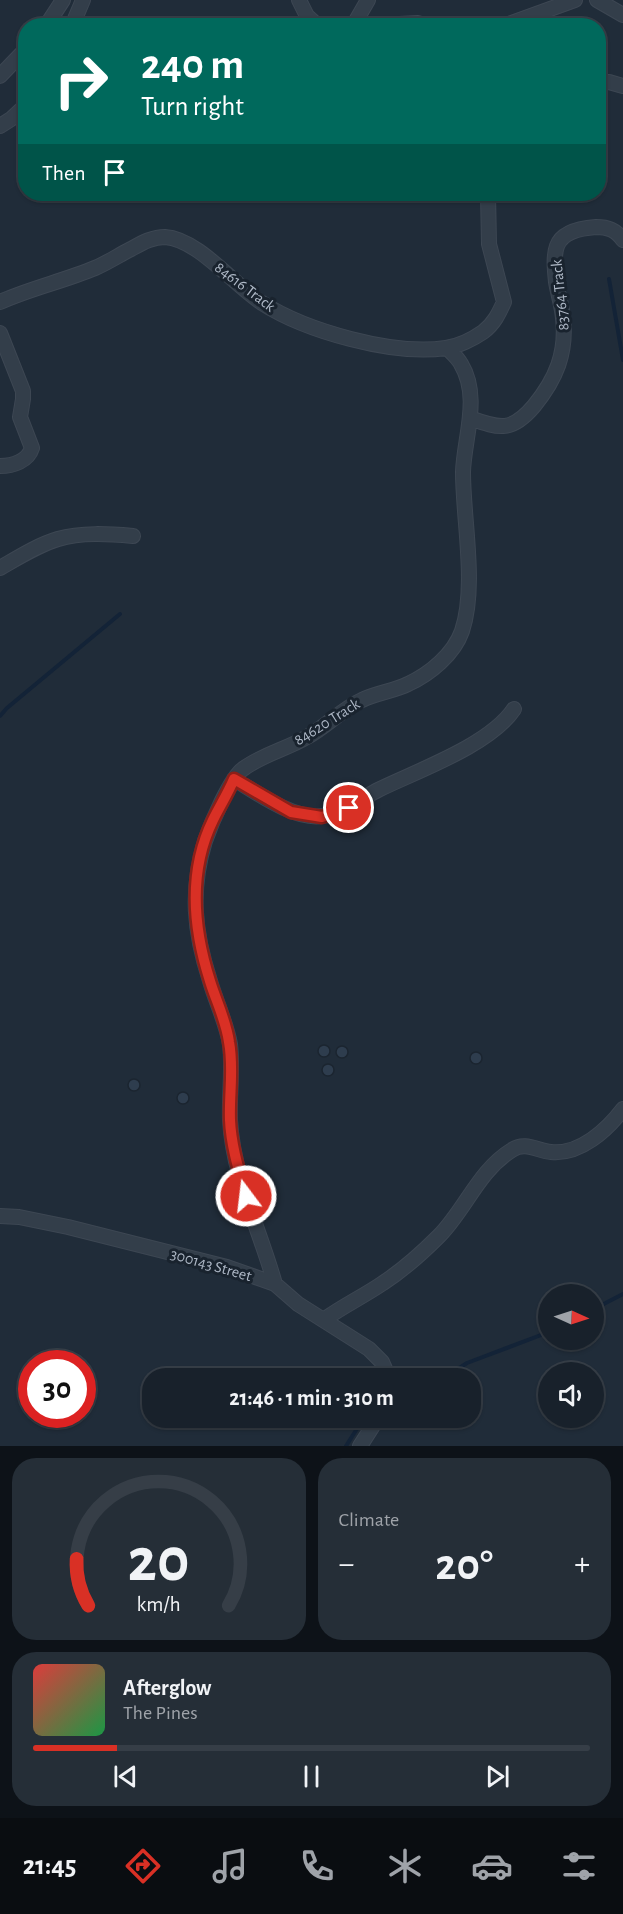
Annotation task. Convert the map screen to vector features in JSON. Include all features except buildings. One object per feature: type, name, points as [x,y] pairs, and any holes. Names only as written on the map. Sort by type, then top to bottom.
[{"type":"street","points":[[51,18],[63,0]]},
{"type":"street","points":[[75,18],[83,0]]},
{"type":"street","points":[[299,0],[309,18]]},
{"type":"street","points":[[358,18],[368,0]]},
{"type":"street","points":[[525,18],[575,0]]},
{"type":"street","points":[[597,0],[623,15]]},
{"type":"street","points":[[0,75],[18,57]]},
{"type":"street","points":[[606,82],[623,86]]},
{"type":"street","points":[[0,126],[18,111]]},
{"type":"street","name":"84616 Track","points":[[0,302],[95,268],[151,238],[165,237],[180,240],[204,255],[261,302],[286,316],[340,336],[369,342],[397,347],[447,348],[484,331],[495,319],[504,302],[489,244],[488,201]]},
{"type":"street","name":"83764 Track","points":[[470,418],[505,427],[514,425],[525,417],[557,371],[565,338],[554,266],[556,248],[561,239],[575,231],[601,227],[613,230],[623,240]]},
{"type":"street","points":[[0,333],[23,391],[20,417],[32,446],[29,455],[21,461],[0,466]]},
{"type":"street","points":[[447,348],[461,363],[465,372],[469,385],[470,418]]},
{"type":"street","name":"84620 Track","points":[[275,1284],[236,1160],[230,1121],[232,1076],[230,1042],[198,935],[195,893],[198,868],[212,821],[234,779],[242,769],[309,736],[349,706],[365,698],[408,684],[443,660],[462,633],[468,592],[463,468],[470,418]]},
{"type":"street","points":[[0,568],[60,538],[80,535],[133,536]]},
{"type":"street","points":[[234,779],[291,812],[322,817],[349,808],[377,790],[475,743],[497,727],[514,710]]},
{"type":"street","points":[[325,1319],[382,1283],[441,1235],[469,1194],[498,1160],[513,1149],[525,1145],[554,1153],[568,1150],[602,1133],[623,1109]]},
{"type":"street","name":"300143 Street","points":[[0,1215],[68,1227],[227,1267],[275,1284],[298,1304],[369,1349],[382,1362],[384,1368]]},
{"type":"street","points":[[360,1446],[372,1428]]},
{"type":"waterway","points":[[609,279],[623,360]]},
{"type":"waterway","points":[[0,716],[120,614]]},
{"type":"waterway","points":[[604,1304],[623,1294]]},
{"type":"waterway","points":[[459,1368],[538,1336]]},
{"type":"waterway","points":[[346,1446],[357,1428]]},
{"type":"route","points":[[246,1196],[236,1160],[230,1121],[232,1076],[230,1042],[210,981],[195,914],[198,868],[205,841],[212,821],[234,779],[291,812],[322,817],[349,808]]}]
